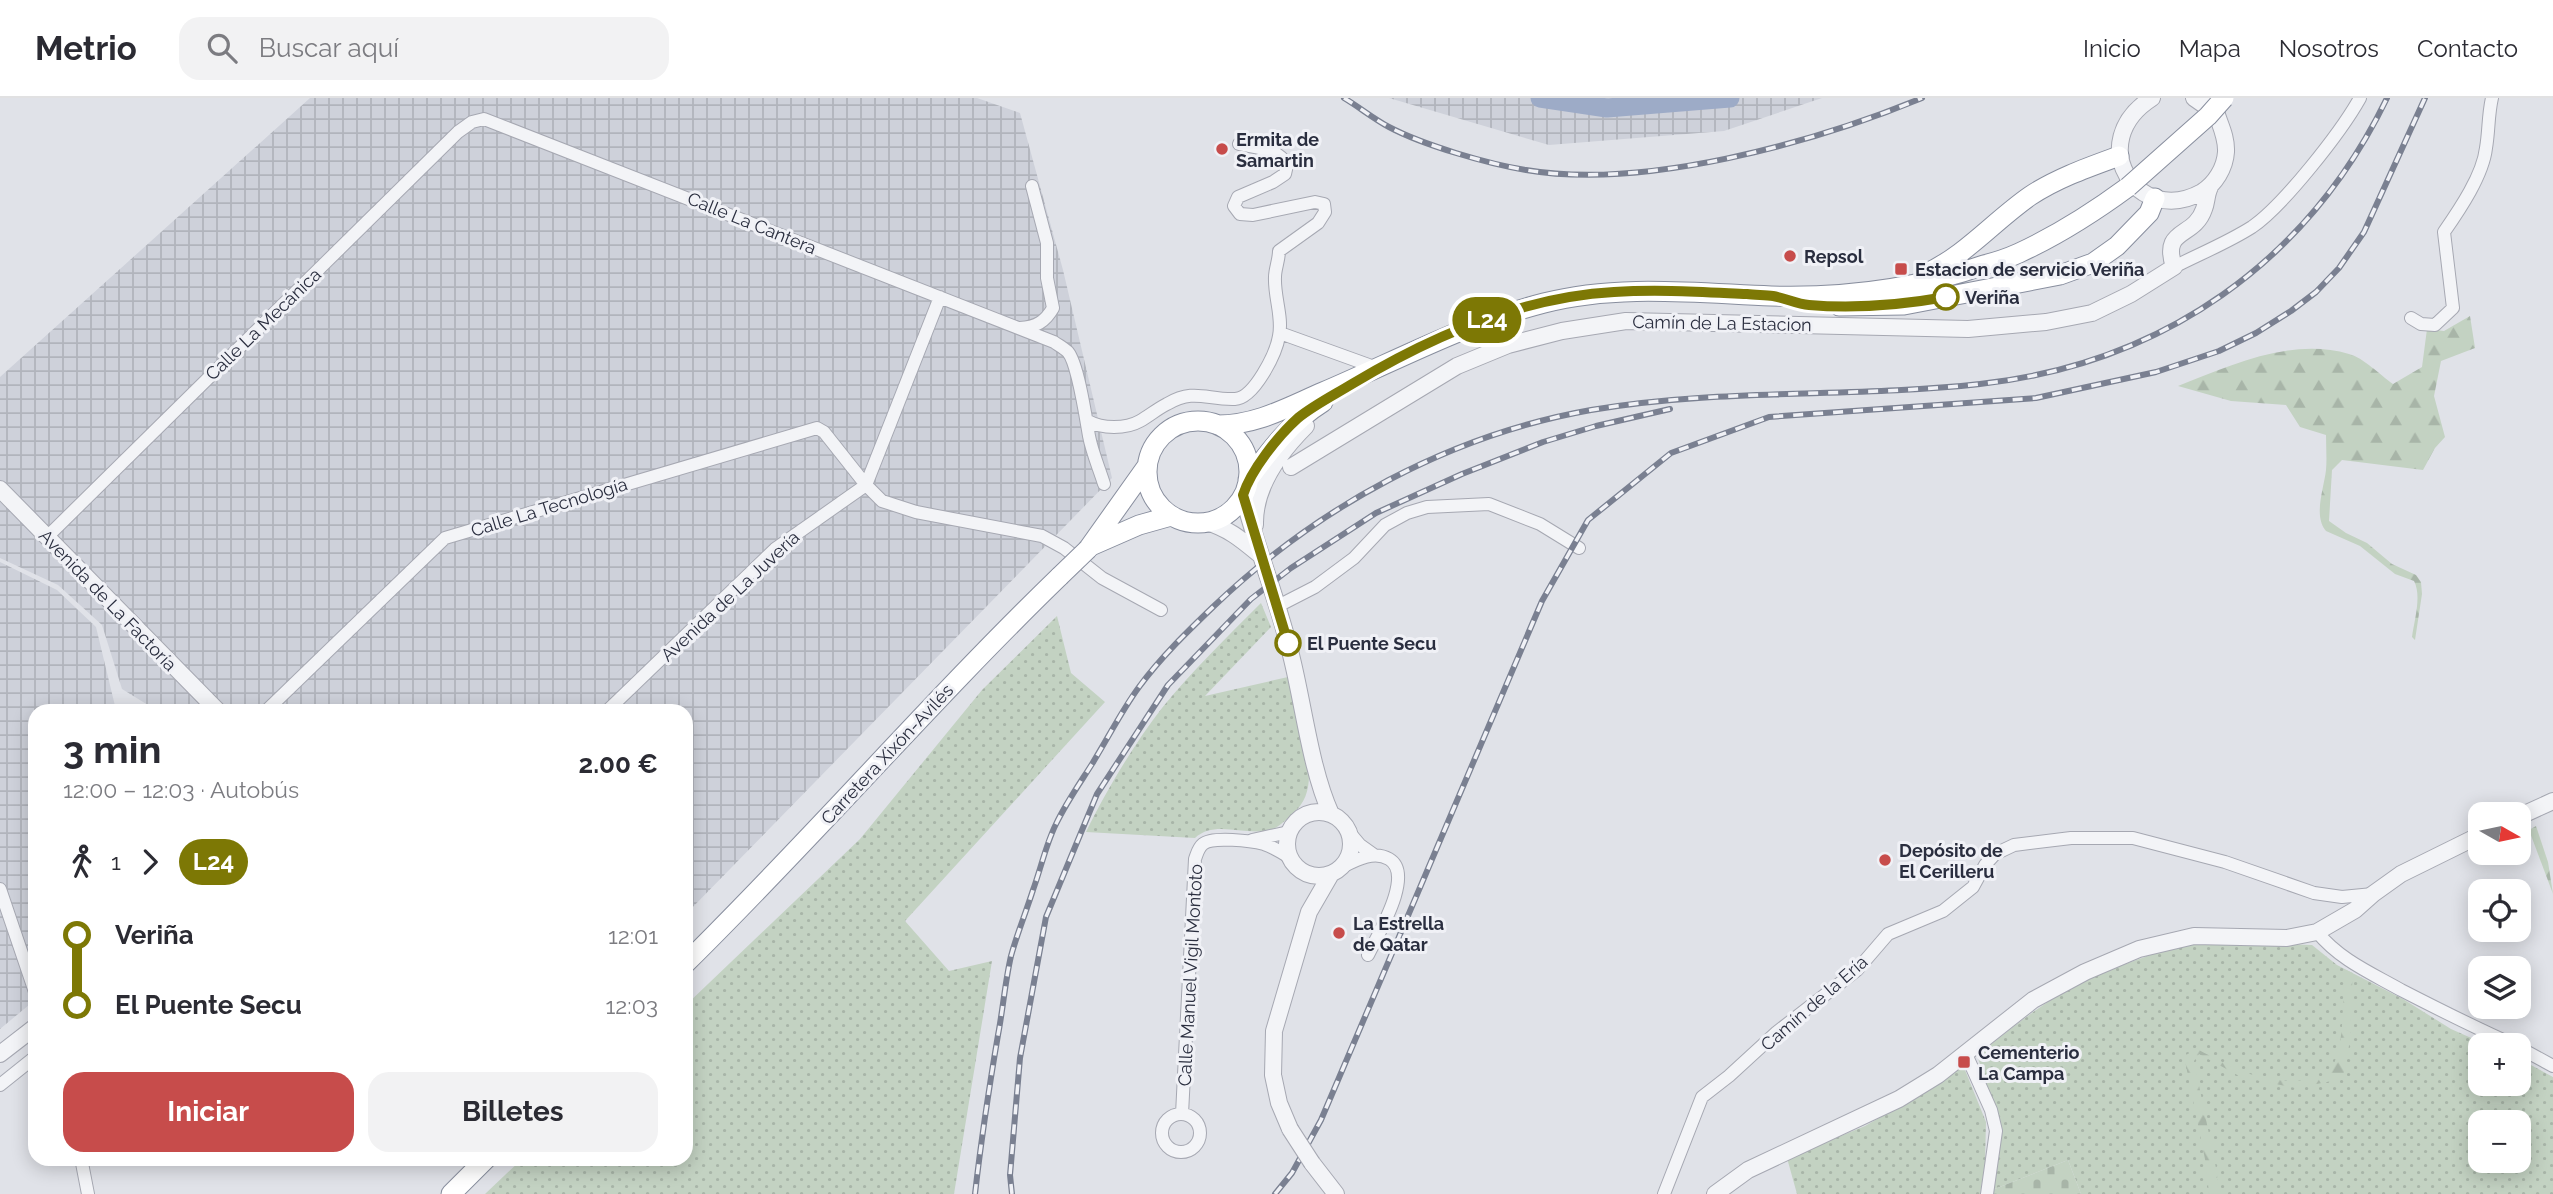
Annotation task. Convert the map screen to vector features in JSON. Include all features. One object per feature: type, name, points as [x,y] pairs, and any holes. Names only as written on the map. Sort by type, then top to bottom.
[{"type":"highway","points":[[1378,369],[1298,419],[1245,488],[1234,509],[1206,522],[1190,522],[1171,516],[1157,503],[1149,485],[1147,466],[1151,450],[1163,435],[1178,425],[1196,421],[1233,425],[1270,416],[1378,369],[1427,344],[1545,302],[1615,292],[1772,296],[1845,294],[1892,289],[1950,277],[2018,254],[2091,214],[2128,187],[2208,116],[2218,103]]},
{"type":"highway","points":[[1732,293],[1759,286],[1786,288],[1888,282],[1922,275],[1947,264],[2030,196],[2078,170],[2119,156]]},
{"type":"highway","points":[[1772,296],[1806,305],[1903,305],[2060,275],[2093,262],[2117,246],[2149,213],[2155,198]]},
{"type":"highway","points":[[1218,425],[1233,435],[1244,450],[1249,466],[1245,488]]},
{"type":"highway","name":"Carretera Xixón-Avilés","points":[[693,956],[764,886],[990,644],[1089,548],[1147,466]]},
{"type":"highway","name":"Carretera Xixón-Avilés","points":[[1089,548],[1139,525],[1171,516]]},
{"type":"highway","points":[[453,1192],[479,1166]]},
{"type":"street","points":[[2151,98],[2136,108],[2126,120],[2120,138],[2119,156],[2125,174],[2138,189],[2169,202],[2188,200],[2210,187]]},
{"type":"street","points":[[2194,98],[2218,103],[2226,136],[2226,155],[2221,172],[2205,197],[2204,209],[2191,228],[2173,239],[2170,245],[2174,267],[2249,228],[2276,207],[2326,146],[2360,98]]},
{"type":"street","points":[[2411,318],[2421,324],[2435,325],[2453,308],[2444,232],[2469,196],[2486,150],[2487,122],[2493,98]]},
{"type":"street","name":"Calle La Cantera","points":[[484,119],[1054,342],[1068,352],[1075,367],[1089,436],[1104,484]]},
{"type":"street","name":"Calle La Mecánica","points":[[47,537],[458,132],[472,122],[484,119]]},
{"type":"street","points":[[1088,421],[1098,427],[1138,422],[1151,412],[1185,395],[1237,399],[1247,395],[1257,383],[1276,349],[1280,333],[1275,277],[1279,251],[1318,223],[1325,212],[1324,204],[1315,202],[1253,215],[1240,214],[1234,206],[1238,197],[1285,174],[1287,165],[1276,152],[1239,144]]},
{"type":"street","points":[[1020,328],[1042,322],[1053,308],[1047,278],[1046,243],[1032,186]]},
{"type":"street","points":[[2188,200],[2194,204],[2198,218]]},
{"type":"street","name":"Camín de La Estacion","points":[[1291,467],[1457,366],[1508,345],[1562,331],[1626,321],[1968,328],[2046,322],[2092,313],[2131,294],[2174,267]]},
{"type":"street","points":[[940,297],[866,485],[882,501],[916,512],[1035,534],[1064,548],[1102,578],[1161,610]]},
{"type":"street","points":[[1280,333],[1378,369]]},
{"type":"street","points":[[1257,547],[1255,514],[1262,489],[1273,467],[1295,436],[1334,395]]},
{"type":"street","name":"Calle La Tecnología","points":[[273,704],[445,538],[817,428],[824,432],[866,485]]},
{"type":"street","name":"Avenida de La Juvería","points":[[614,704],[775,550],[866,485]]},
{"type":"street","points":[[1245,488],[1257,547],[1278,606],[1300,692],[1318,780],[1331,814]]},
{"type":"street","name":"Avenida de La Factoría","points":[[0,489],[210,704]]},
{"type":"street","points":[[1278,606],[1315,587],[1354,558],[1385,525],[1407,513],[1427,507],[1489,504],[1540,524],[1579,548]]},
{"type":"street","points":[[1206,522],[1221,526],[1257,547]]},
{"type":"street","points":[[1306,814],[1318,780]]},
{"type":"street","points":[[2531,811],[2553,801]]},
{"type":"street","points":[[1336,1194],[1290,1129],[1279,1103],[1273,1075],[1274,1031],[1309,912],[1309,898],[1304,882],[1287,844],[1289,832],[1296,821],[1306,814],[1331,814],[1342,821],[1360,845],[1374,855],[1386,857],[1395,863],[1400,875],[1398,888],[1368,955]]},
{"type":"street","name":"Calle Manuel Vigil Montoto","points":[[1182,1114],[1195,859],[1203,843],[1250,841],[1289,832]]},
{"type":"street","points":[[1309,912],[1349,857],[1349,832]]},
{"type":"street","name":"Camín de la Ería","points":[[1664,1194],[1702,1097],[1777,1032],[1857,970],[1888,934],[1943,911],[1973,887],[1985,865],[1995,854],[2014,845],[2071,838],[2133,838],[2225,862],[2314,893],[2342,897],[2373,894]]},
{"type":"street","name":"Calle Manuel Vigil Montoto","points":[[1250,841],[1267,845],[1293,862]]},
{"type":"street","points":[[1715,1194],[1748,1170],[1899,1099],[1938,1075],[2033,1000],[2085,972],[2139,949],[2194,936],[2287,938],[2317,932],[2354,910],[2401,874],[2468,841]]},
{"type":"street","points":[[1293,862],[1307,874],[1319,877],[1374,855]]},
{"type":"street","points":[[0,889],[28,971]]},
{"type":"street","points":[[2317,932],[2329,946],[2351,963],[2487,1033]]},
{"type":"street","points":[[0,1054],[28,1032]]},
{"type":"street","points":[[1966,1054],[1991,1110],[1996,1131],[1987,1194]]},
{"type":"street","points":[[2531,1054],[2553,1066]]},
{"type":"street","points":[[0,1085],[28,1063]]},
{"type":"street","points":[[82,1166],[88,1194]]},
{"type":"street","points":[[453,1192],[470,1166]]},
{"type":"shaded area","points":[[310,98],[977,98],[1020,113],[1063,270],[1112,478],[693,907],[693,704],[146,704],[122,689],[102,625],[58,585],[0,558],[0,377]]},
{"type":"shaded area","points":[[1389,98],[1822,98],[1724,131],[1549,145]]},
{"type":"shaded area","points":[[0,562],[57,590],[96,627],[115,704],[28,704],[28,1006],[0,1029]]},
{"type":"green space","points":[[2470,316],[2475,348],[2441,361],[2434,396],[2445,437],[2435,448],[2423,470],[2342,460],[2332,470],[2329,521],[2367,543],[2392,564],[2416,575],[2421,582],[2422,594],[2415,640],[2412,637],[2417,609],[2414,581],[2395,574],[2360,546],[2326,531],[2322,525],[2320,502],[2326,470],[2326,435],[2300,427],[2286,405],[2231,401],[2178,386],[2240,362],[2284,351],[2306,349],[2355,356],[2393,384],[2422,367],[2427,329],[2444,331]]},
{"type":"green space","points":[[1261,603],[1271,627],[1205,696],[1288,677],[1309,775],[1307,791],[1300,806],[1275,828],[1265,831],[1213,830],[1203,832],[1195,838],[1086,832],[1121,768],[1162,708]]},
{"type":"green space","points":[[1057,616],[1071,673],[1105,702],[905,921],[949,971],[992,961],[954,1194],[485,1194],[515,1166],[693,1166],[693,998],[860,839],[982,690]]},
{"type":"green space","points":[[2536,826],[2548,862],[2553,894],[2531,835],[2531,829]]},
{"type":"green space","points":[[2191,942],[2312,945],[2337,965],[2468,1037],[2468,1096],[2531,1096],[2531,1065],[2553,1077],[2553,1194],[2081,1194],[2068,1160],[1992,1190],[2002,1131],[1977,1055],[2065,991],[2134,961]]},
{"type":"green space","points":[[2346,970],[2353,973],[2350,1040],[2342,1079],[2296,1088],[2241,1077],[2199,1054],[2194,1061],[2217,1173],[2218,1194],[2209,1194],[2206,1164],[2184,1056],[2197,1049],[2259,1077],[2289,1081],[2326,1078],[2338,1053]]},
{"type":"green space","points":[[1963,1065],[1986,1122],[1985,1163],[1980,1194],[1797,1194],[1787,1158],[1865,1126],[1919,1095]]},
{"type":"green space","points":[[2068,1160],[2081,1194],[1991,1194],[1992,1190]]},
{"type":"waterway","points":[[1540,98],[1607,108],[1730,98]]},
{"type":"railway","points":[[1344,98],[1389,127],[1437,147],[1511,167],[1572,174],[1622,174],[1727,158],[1831,131],[1922,98]]},
{"type":"railway","points":[[975,1194],[1011,956],[1056,824],[1127,705],[1156,665],[1254,570],[1297,537],[1388,480],[1487,437],[1538,422],[1639,403],[1980,384],[2047,373],[2109,354],[2168,328],[2222,295],[2271,255],[2316,209],[2354,157],[2387,98]]},
{"type":"railway","points":[[1275,1194],[1292,1173],[1321,1120],[1542,601],[1588,520],[1671,453],[1769,417],[2036,398],[2156,372],[2219,351],[2256,333],[2316,292],[2339,268],[2364,232],[2425,98]]},
{"type":"railway","points":[[1012,1194],[1010,1175],[1020,1058],[1046,917],[1097,794],[1168,685],[1251,599],[1291,568],[1376,513],[1462,474],[1543,442],[1596,426],[1670,409]]},
{"type":"bus line","name":"L24","points":[[1288,643],[1243,495],[1248,480],[1298,419],[1378,369],[1427,344],[1490,319],[1545,302],[1582,295],[1615,292],[1732,293],[1772,296],[1806,305],[1845,306],[1903,305],[1946,297]]},
{"type":"place","name":"Ermita de Samartin","points":[[1222,149]]},
{"type":"place","name":"Repsol","points":[[1790,256]]},
{"type":"place","name":"Estacion de servicio Veriña","points":[[1901,269]]},
{"type":"place","name":"Veriña","points":[[1946,297]]},
{"type":"place","name":"El Puente Secu","points":[[1288,643]]},
{"type":"place","name":"Depósito de El Cerilleru","points":[[1885,860]]},
{"type":"place","name":"La Estrella de Qatar","points":[[1339,933]]},
{"type":"place","name":"Cementerio La Campa","points":[[1964,1062]]}]
